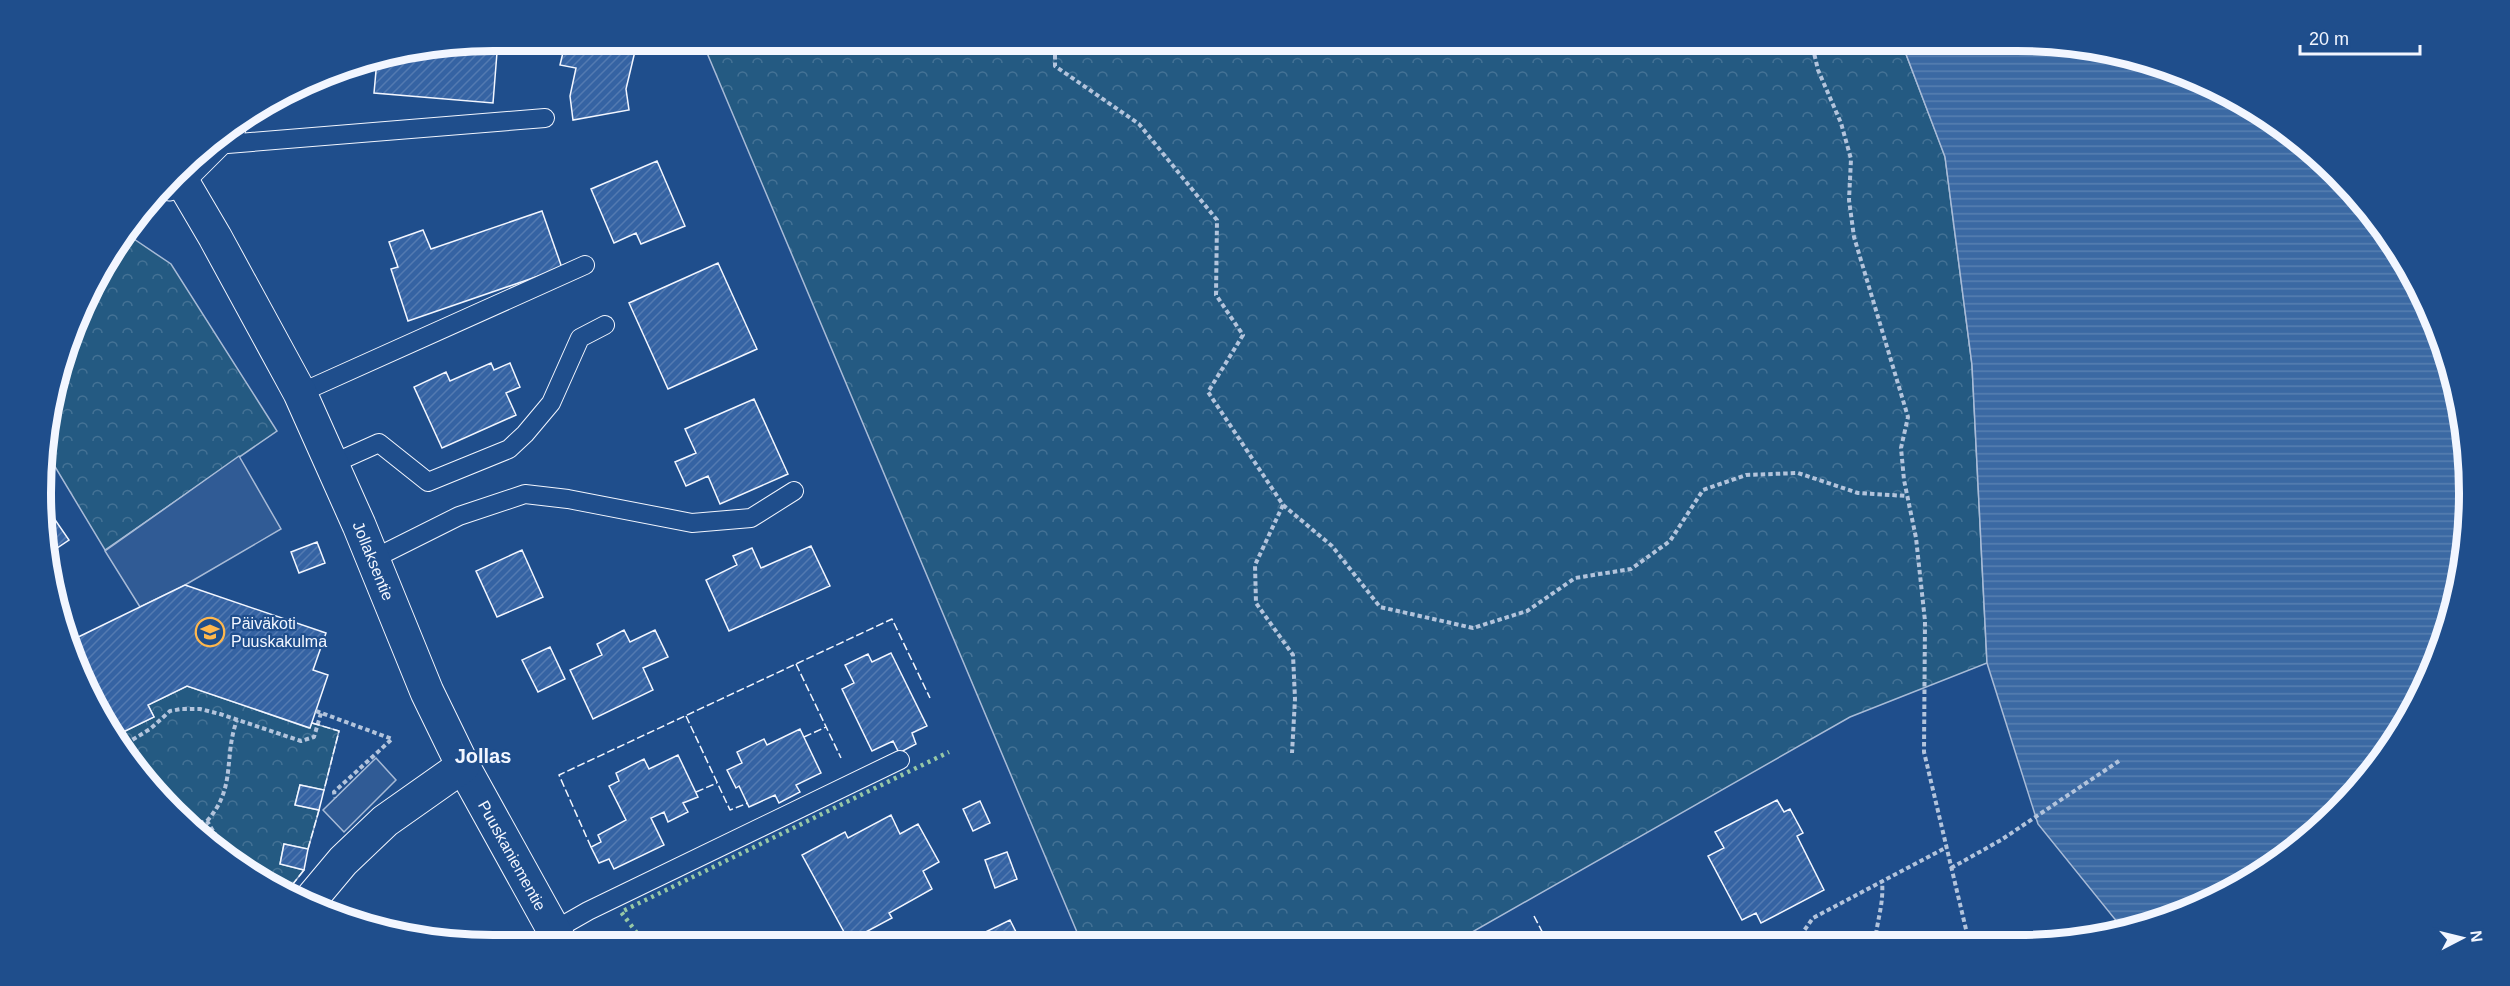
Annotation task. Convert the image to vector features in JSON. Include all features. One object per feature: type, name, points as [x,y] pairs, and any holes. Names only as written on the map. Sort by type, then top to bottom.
[{"type":"main road","name":"Jollaksentie","points":[[178,182],[300,393],[374,559],[417,669],[463,765]]},
{"type":"main road","points":[[314,896],[343,861],[385,821],[463,765]]},
{"type":"main road","name":"Puuskaniementie","points":[[463,765],[556,935]]},
{"type":"lane","points":[[232,136],[545,118]]},
{"type":"lane","points":[[300,393],[585,265]]},
{"type":"lane","points":[[332,464],[379,443],[428,482],[509,449],[551,403],[580,338],[605,325]]},
{"type":"lane","points":[[374,559],[459,516],[525,494],[568,499],[692,523],[751,518],[794,491]]},
{"type":"lane","points":[[561,935],[588,911],[900,760]]},
{"type":"path","points":[[1055,51],[1055,66],[1139,124],[1217,220],[1216,296],[1243,336],[1208,392],[1283,505],[1332,546],[1380,607],[1473,628],[1527,611],[1575,578],[1631,569],[1670,541],[1702,490],[1746,476],[1798,473],[1858,493],[1907,496]]},
{"type":"path","points":[[1813,51],[1818,70],[1841,123],[1851,159],[1849,200],[1854,237],[1908,417],[1900,448],[1916,538],[1925,621],[1924,752],[1967,935]]},
{"type":"path","points":[[1283,505],[1255,565],[1256,603],[1293,655],[1295,699],[1292,753]]},
{"type":"path","points":[[128,743],[150,729],[170,711],[200,709],[301,741],[314,737],[319,712],[392,739],[334,792],[335,798]]},
{"type":"path","points":[[200,823],[207,821],[218,808],[226,789],[230,767],[230,738],[237,720]]},
{"type":"path","points":[[1951,868],[2001,840],[2119,760]]},
{"type":"path","points":[[207,821],[217,838]]},
{"type":"path","points":[[1801,935],[1813,918],[1947,847]]},
{"type":"path","points":[[1876,935],[1884,900],[1882,881]]},
{"type":"green space","points":[[706,51],[1905,51],[1945,156],[1972,365],[1987,663],[1850,717],[1467,935],[1078,935]]},
{"type":"green space","points":[[132,238],[171,264],[277,431],[105,550],[52,462],[59,407],[74,351],[110,272]]},
{"type":"green space","points":[[187,686],[309,728],[312,723],[339,731],[324,790],[300,785],[295,805],[319,810],[308,849],[284,844],[280,864],[304,870],[292,886],[247,861],[224,844],[180,806],[142,762],[121,733],[154,717],[148,705]]},
{"type":"shaded area","points":[[1905,51],[2046,52],[2103,59],[2159,74],[2212,97],[2263,125],[2286,142],[2330,180],[2368,224],[2400,272],[2425,324],[2436,351],[2451,407],[2459,493],[2451,579],[2436,635],[2425,662],[2385,739],[2330,806],[2263,861],[2186,901],[2159,912],[2118,923],[2038,824],[1987,663],[1972,365],[1945,157]]},
{"type":"shaded area","points":[[239,456],[281,529],[185,585],[140,607],[105,551]]},
{"type":"shaded area","points":[[376,758],[396,780],[344,832],[323,810]]},
{"type":"building","points":[[497,51],[493,103],[374,93],[376,67],[435,55]]},
{"type":"building","points":[[563,51],[635,51],[626,89],[629,110],[573,120],[570,96],[576,68],[560,65]]},
{"type":"building","points":[[657,161],[685,226],[641,244],[636,233],[614,243],[591,189]]},
{"type":"building","points":[[542,211],[562,268],[408,321],[391,269],[398,267],[389,242],[423,230],[431,249]]},
{"type":"building","points":[[718,263],[757,349],[668,389],[629,303]]},
{"type":"building","points":[[491,363],[494,370],[510,363],[520,387],[506,393],[516,415],[442,448],[414,387],[446,372],[450,381]]},
{"type":"building","points":[[754,399],[788,474],[720,504],[708,476],[686,486],[675,462],[696,453],[685,429]]},
{"type":"building","points":[[52,515],[69,540],[55,549]]},
{"type":"building","points":[[317,542],[325,563],[299,573],[291,552]]},
{"type":"building","points":[[811,546],[830,586],[729,631],[706,580],[737,565],[733,556],[752,548],[761,568]]},
{"type":"building","points":[[522,550],[543,597],[497,617],[476,571]]},
{"type":"building","points":[[185,585],[326,633],[313,670],[328,675],[310,728],[187,686],[148,705],[154,717],[121,733],[97,688],[75,638]]},
{"type":"building","points":[[624,630],[630,642],[655,630],[668,657],[643,668],[653,690],[593,719],[570,670],[602,655],[597,644]]},
{"type":"building","points":[[550,647],[565,679],[538,692],[522,660]]},
{"type":"building","points":[[891,653],[927,726],[912,733],[916,744],[899,753],[893,741],[872,751],[842,689],[854,683],[845,665],[868,654],[872,662]]},
{"type":"building","points":[[800,729],[821,773],[796,785],[800,792],[779,803],[775,795],[749,807],[739,786],[736,788],[727,770],[742,763],[737,752],[764,739],[767,745]]},
{"type":"building","points":[[678,755],[698,797],[683,803],[688,812],[668,822],[664,812],[651,818],[664,845],[614,869],[609,859],[599,863],[591,847],[601,842],[598,835],[626,820],[609,786],[619,781],[616,773],[644,759],[649,769]]},
{"type":"building","points":[[300,785],[324,790],[319,810],[295,805]]},
{"type":"building","points":[[1777,800],[1784,812],[1790,809],[1803,833],[1797,836],[1824,890],[1761,923],[1756,913],[1742,920],[1708,856],[1724,848],[1715,832]]},
{"type":"building","points":[[980,801],[990,823],[973,831],[963,809]]},
{"type":"building","points":[[891,815],[900,834],[918,824],[939,862],[923,871],[932,889],[889,913],[892,918],[860,935],[846,935],[802,855],[845,832],[848,838]]},
{"type":"building","points":[[284,844],[308,849],[304,870],[280,864]]},
{"type":"building","points":[[1007,852],[1017,879],[995,888],[985,860]]},
{"type":"building","points":[[1010,920],[1018,935],[979,935]]},
{"type":"hedge","points":[[638,935],[621,912],[949,752]]},
{"type":"fence","points":[[591,847],[559,775],[892,619],[930,698]]},
{"type":"fence","points":[[796,664],[841,758]]},
{"type":"fence","points":[[686,716],[730,810],[748,803]]},
{"type":"fence","points":[[312,723],[339,731],[324,790]]},
{"type":"fence","points":[[804,737],[826,727]]},
{"type":"fence","points":[[696,792],[717,783]]},
{"type":"fence","points":[[308,849],[319,810]]},
{"type":"fence","points":[[292,886],[304,870]]},
{"type":"fence","points":[[1534,916],[1544,935]]},
{"type":"place","name":"Päiväkoti Puuskakulma","points":[[210,632]]},
{"type":"district","name":"Jollas","points":[[483,756]]}]
